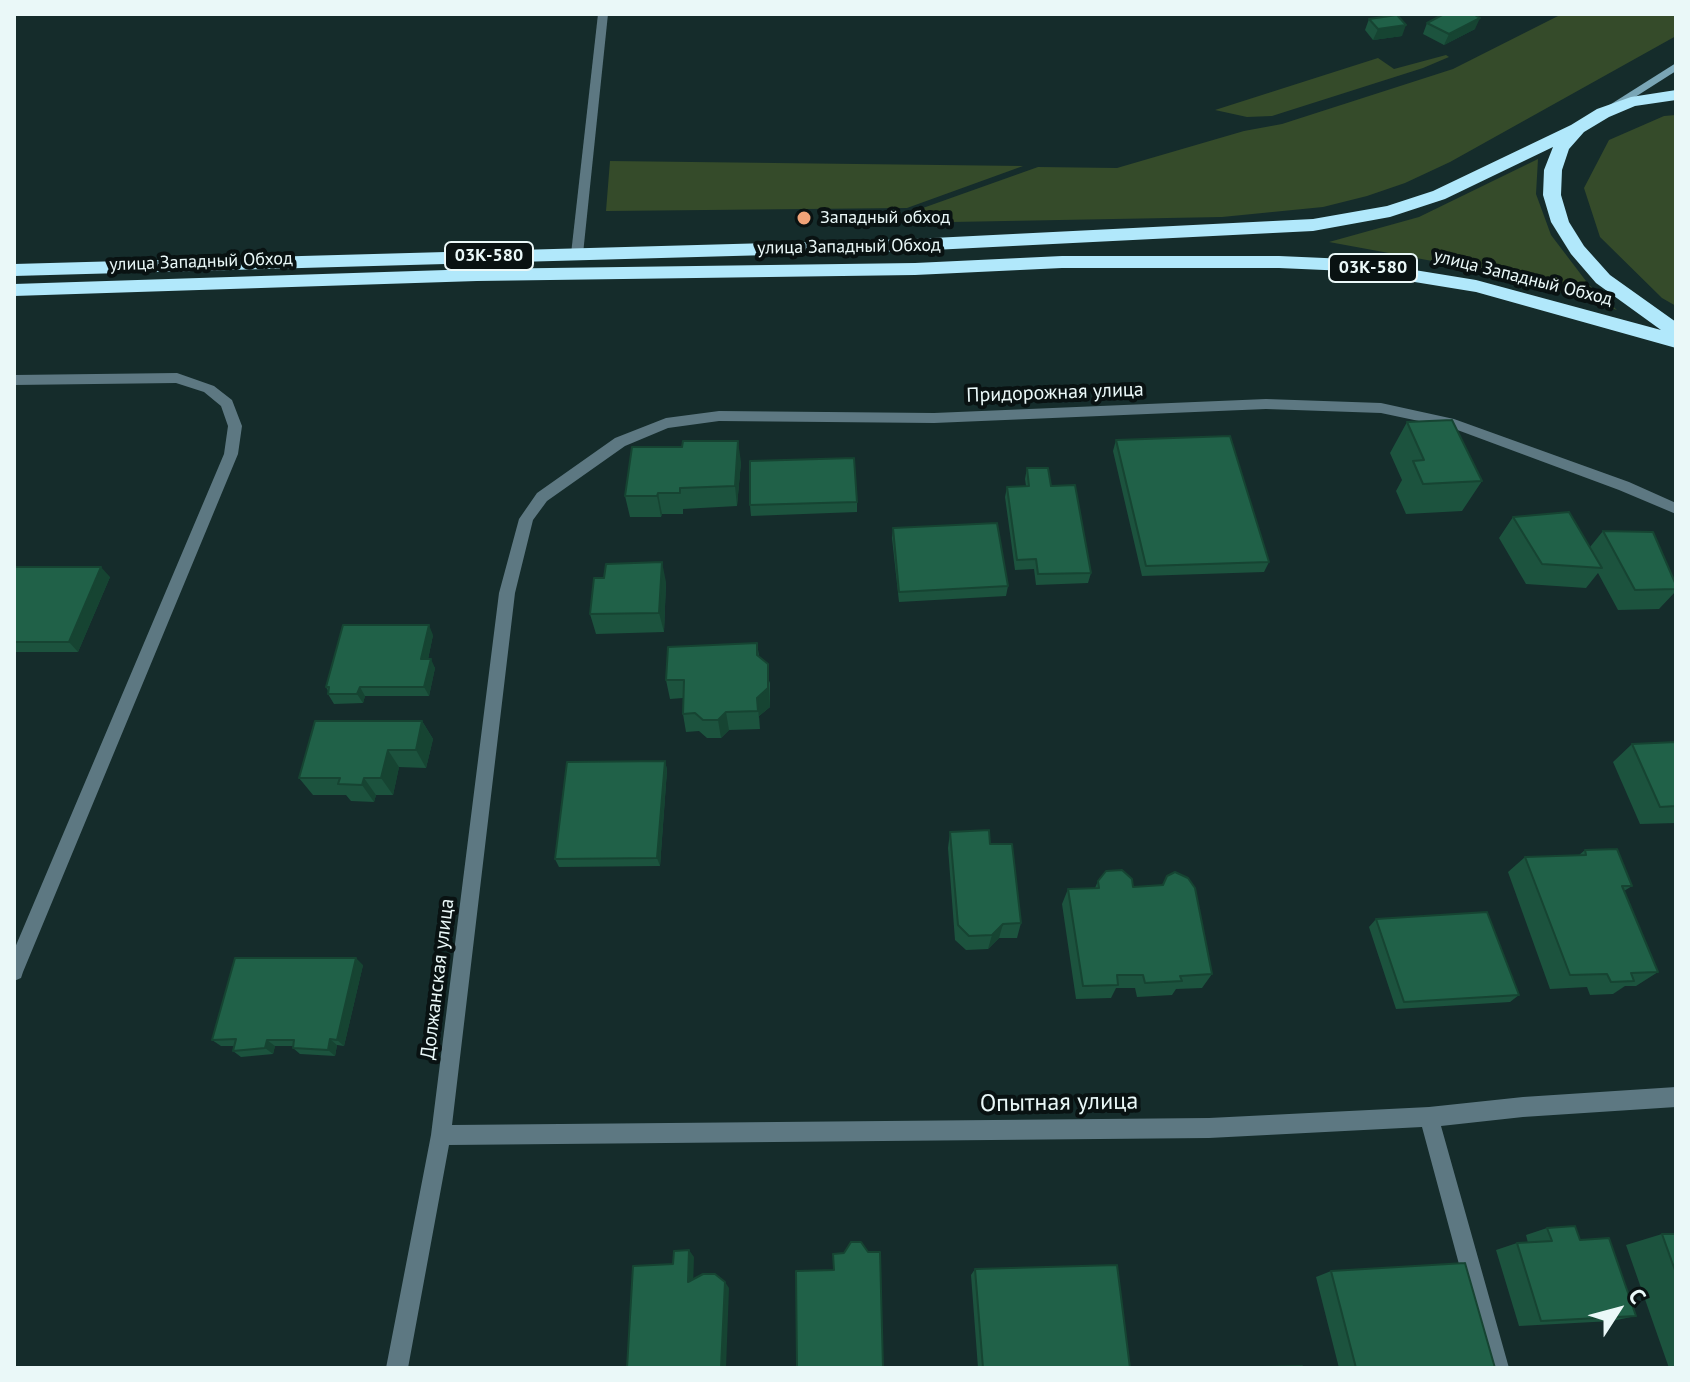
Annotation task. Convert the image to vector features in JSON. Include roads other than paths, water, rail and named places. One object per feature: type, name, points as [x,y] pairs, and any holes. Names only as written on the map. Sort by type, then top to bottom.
[{"type":"highway","name":"03К-580","points":[[1603,113],[1631,102],[1676,95]]},
{"type":"highway","name":"улица Западный Обход","points":[[14,270],[929,244],[1199,233],[1349,220],[1439,195],[1577,129],[1603,113]]},
{"type":"highway","name":"03К-580","points":[[1577,129],[1561,148],[1553,170],[1552,195],[1560,222],[1577,250],[1603,279],[1676,331]]},
{"type":"highway","name":"улица Западный Обход","points":[[14,290],[477,275],[915,269],[1062,262],[1306,263],[1347,265],[1476,286],[1676,341]]},
{"type":"street","points":[[577,254],[603,14]]},
{"type":"street","points":[[1603,113],[1676,66]]},
{"type":"street","points":[[14,380],[177,378],[209,389],[227,403],[235,426],[231,454],[14,972]]},
{"type":"street","name":"Придорожная улица","points":[[507,593],[526,519],[542,497],[620,442],[666,423],[719,416],[934,418],[1266,404],[1381,408],[1454,424],[1624,486],[1676,509]]},
{"type":"street","name":"Должанская улица","points":[[397,1368],[441,1135],[507,593]]},
{"type":"street","name":"Опытная улица","points":[[441,1135],[1209,1128],[1429,1117],[1676,1097]]},
{"type":"street","points":[[1429,1117],[1498,1368]]},
{"type":"place","name":"Западный обход","points":[[804,218]]}]
